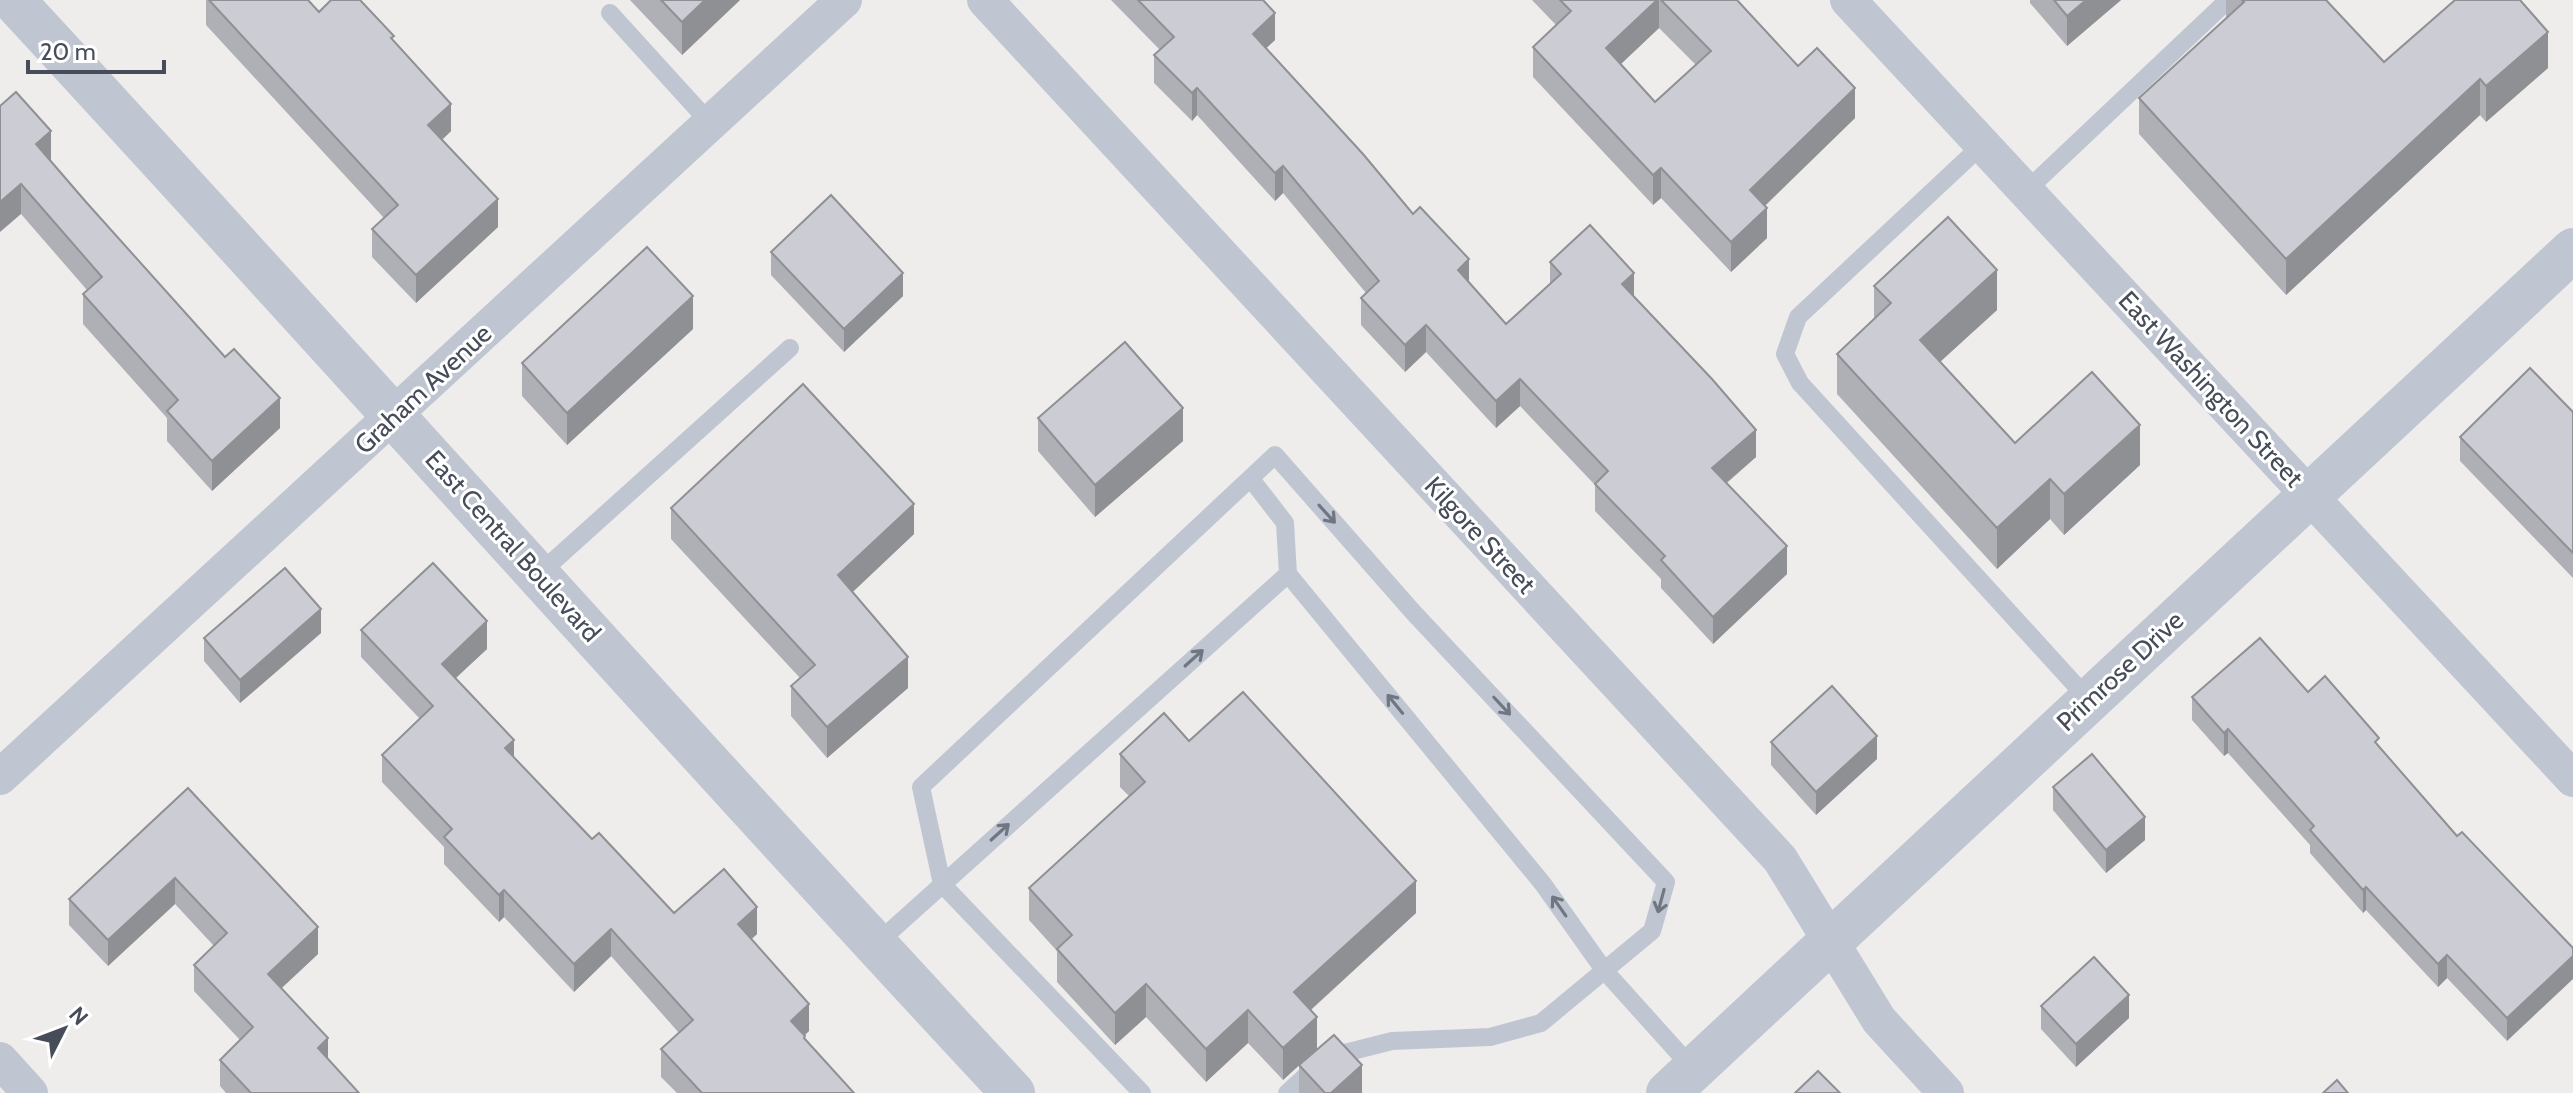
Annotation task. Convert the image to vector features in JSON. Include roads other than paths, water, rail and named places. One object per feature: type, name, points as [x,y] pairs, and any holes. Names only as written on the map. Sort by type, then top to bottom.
[{"type":"street","name":"Graham Avenue","points":[[0,777],[844,0]]},
{"type":"street","name":"Kilgore Street","points":[[985,0],[1780,859],[1879,1020],[1946,1093]]},
{"type":"street","name":"East Washington Street","points":[[1848,0],[2573,779]]},
{"type":"street","name":"East Central Boulevard","points":[[25,4],[875,945],[1013,1093]]},
{"type":"street","name":"Primrose Drive","points":[[1681,1081],[2573,250]]},
{"type":"street","points":[[0,1060],[30,1093]]},
{"type":"lane","points":[[2026,191],[2228,0]]},
{"type":"lane","points":[[610,13],[710,123]]},
{"type":"lane","points":[[1983,144],[1798,317],[1785,354],[1800,383],[2089,700]]},
{"type":"lane","points":[[539,574],[790,348]]},
{"type":"lane","points":[[1142,1093],[942,884],[921,787],[1275,455],[1413,612],[1666,882],[1652,931],[1541,1023],[1490,1037],[1392,1041],[1325,1058],[1287,1093]]},
{"type":"lane","points":[[1251,479],[1285,523],[1288,574],[1543,884],[1681,1081]]},
{"type":"lane","points":[[875,945],[1288,574]]}]
